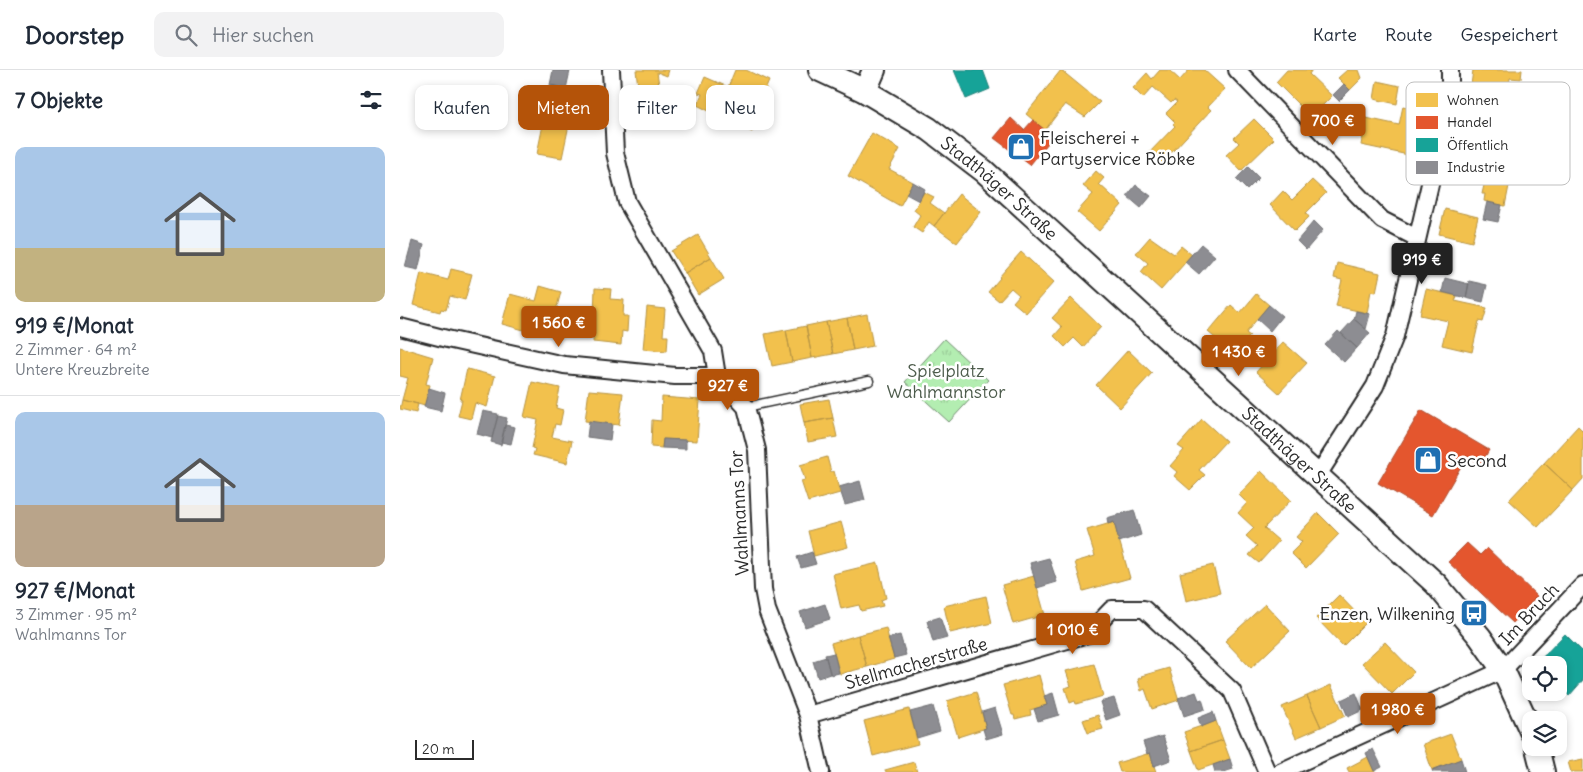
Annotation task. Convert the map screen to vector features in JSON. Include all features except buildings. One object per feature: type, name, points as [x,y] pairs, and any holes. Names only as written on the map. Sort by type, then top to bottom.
[{"type":"main road","name":"Stadthäger Straße","points":[[820,70],[866,91],[929,129],[984,171],[1318,474],[1436,584],[1480,638],[1503,670],[1522,711]]},
{"type":"main road","points":[[866,91],[874,70]]},
{"type":"main road","points":[[1538,756],[1543,772]]},
{"type":"street","points":[[400,327],[564,365],[675,376],[717,376],[713,350],[627,202],[615,153],[611,70]]},
{"type":"street","points":[[1237,70],[1382,220],[1417,238]]},
{"type":"street","points":[[1318,474],[1376,386],[1395,336],[1429,185]]},
{"type":"street","name":"Wahlmanns Tor","points":[[717,376],[746,407],[757,450],[763,589],[767,610],[808,716],[821,772]]},
{"type":"street","name":"Im Bruch","points":[[1503,670],[1583,585]]},
{"type":"street","name":"Stellmacherstraße","points":[[808,716],[1088,634],[1112,609],[1144,609],[1232,691],[1267,772]]},
{"type":"street","points":[[1280,772],[1503,670]]},
{"type":"lane","points":[[746,407],[869,382]]},
{"type":"green space","name":"Spielplatz Wahlmannstor","points":[[944,339],[988,380],[949,422],[905,382]]},
{"type":"place","name":"Fleischerei + Partyservice Röbke","points":[[1021,147]]},
{"type":"place","name":"Second","points":[[1428,460]]},
{"type":"place","name":"Enzen, Wilkening","points":[[1474,613]]}]
